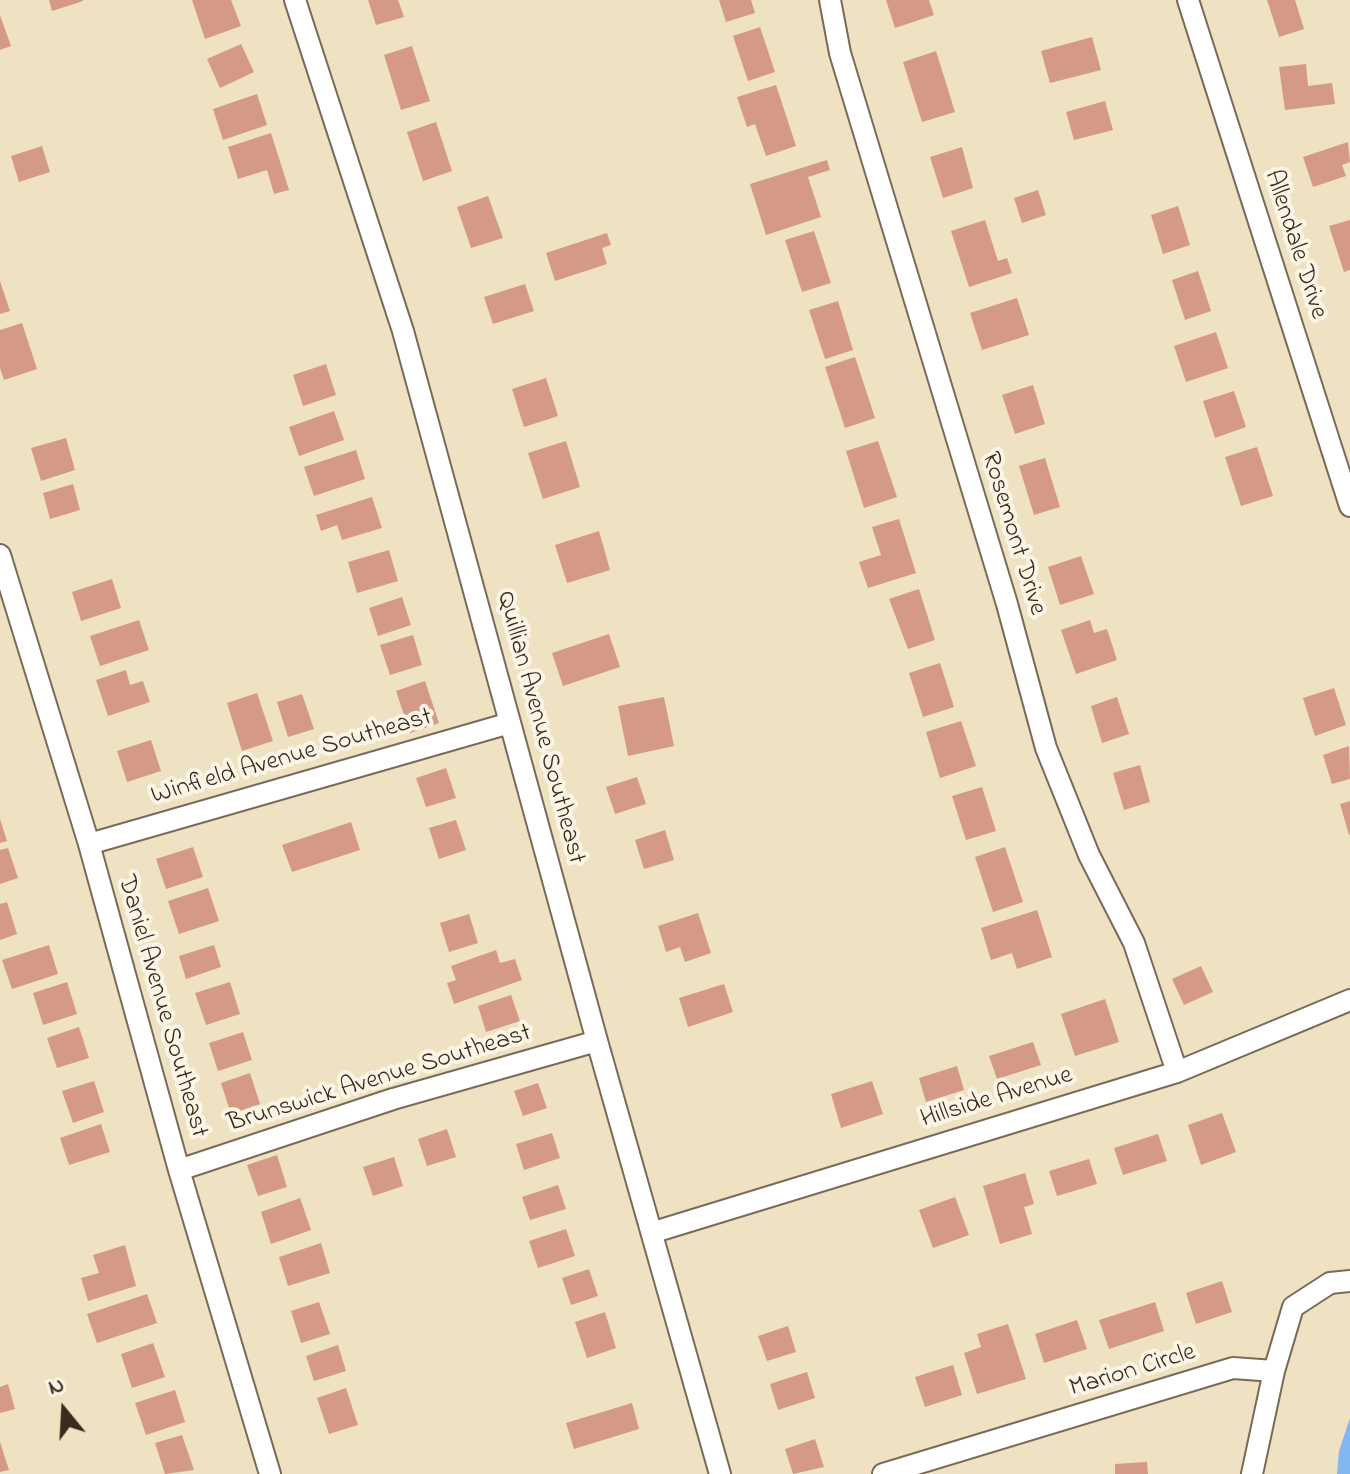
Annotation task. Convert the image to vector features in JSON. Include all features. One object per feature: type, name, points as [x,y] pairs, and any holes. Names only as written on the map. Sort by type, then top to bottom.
[{"type":"street","name":"Quillian Avenue Southeast","points":[[295,0],[403,331],[597,1041],[654,1232],[720,1474]]},
{"type":"street","name":"Rosemont Drive","points":[[830,0],[840,53],[1007,604],[1046,748],[1089,855],[1134,943],[1177,1072]]},
{"type":"street","name":"Allendale Drive","points":[[1188,0],[1350,506]]},
{"type":"street","name":"Daniel Avenue Southeast","points":[[0,555],[89,844],[179,1170],[270,1474]]},
{"type":"street","name":"Winfield Avenue Southeast","points":[[89,844],[510,723]]},
{"type":"street","name":"Hillside Avenue","points":[[654,1232],[1177,1072],[1350,1000]]},
{"type":"street","name":"Brunswick Avenue Southeast","points":[[179,1170],[393,1099],[597,1041]]},
{"type":"street","points":[[1252,1474],[1274,1371],[1293,1307],[1330,1283],[1350,1281]]},
{"type":"street","name":"Marion Circle","points":[[883,1474],[1233,1368],[1274,1371]]},
{"type":"water","points":[[1350,1418],[1350,1474],[1337,1474],[1339,1451]]},
{"type":"building","points":[[49,0],[83,0],[83,1],[52,11]]},
{"type":"building","points":[[192,0],[231,0],[241,26],[205,39]]},
{"type":"building","points":[[368,0],[398,0],[404,17],[376,25]]},
{"type":"building","points":[[719,0],[751,0],[755,13],[726,22]]},
{"type":"building","points":[[886,0],[929,0],[934,15],[895,28]]},
{"type":"building","points":[[1267,0],[1295,0],[1304,29],[1279,37]]},
{"type":"building","points":[[0,15],[11,46],[0,50]]},
{"type":"building","points":[[760,27],[775,72],[748,81],[733,36]]},
{"type":"building","points":[[1092,37],[1101,70],[1050,83],[1041,51]]},
{"type":"building","points":[[241,44],[254,72],[220,88],[207,59]]},
{"type":"building","points":[[412,46],[430,101],[401,110],[384,55]]},
{"type":"building","points":[[936,51],[955,112],[922,122],[903,62]]},
{"type":"building","points":[[1306,64],[1308,86],[1332,83],[1335,104],[1285,110],[1279,67]]},
{"type":"building","points":[[776,85],[796,146],[766,156],[755,124],[747,127],[737,97]]},
{"type":"building","points":[[257,94],[267,125],[223,140],[213,109]]},
{"type":"building","points":[[1105,101],[1113,130],[1074,140],[1066,112]]},
{"type":"building","points":[[436,122],[452,171],[423,181],[407,132]]},
{"type":"building","points":[[271,133],[289,190],[274,194],[267,170],[238,179],[228,147]]},
{"type":"building","points":[[1348,142],[1350,162],[1342,165],[1346,176],[1313,187],[1303,157]]},
{"type":"building","points":[[42,146],[50,172],[19,182],[11,156]]},
{"type":"building","points":[[962,147],[973,188],[943,198],[930,157]]},
{"type":"building","points":[[827,160],[830,170],[808,177],[821,217],[766,235],[750,184]]},
{"type":"building","points":[[1038,190],[1046,215],[1022,223],[1014,198]]},
{"type":"building","points":[[488,196],[503,238],[471,248],[457,207]]},
{"type":"building","points":[[1178,206],[1190,245],[1163,254],[1151,215]]},
{"type":"building","points":[[985,220],[998,261],[1007,258],[1012,273],[969,287],[951,231]]},
{"type":"building","points":[[1350,220],[1350,270],[1344,272],[1329,226]]},
{"type":"building","points":[[814,231],[831,283],[802,292],[785,240]]},
{"type":"building","points":[[607,233],[611,245],[602,248],[607,264],[555,281],[546,253]]},
{"type":"building","points":[[1198,271],[1211,311],[1185,320],[1172,280]]},
{"type":"building","points":[[0,281],[10,311],[0,314]]},
{"type":"building","points":[[525,284],[534,311],[493,324],[484,297]]},
{"type":"building","points":[[1017,298],[1029,335],[982,350],[970,313]]},
{"type":"building","points":[[838,301],[853,350],[825,359],[809,310]]},
{"type":"building","points":[[22,323],[37,369],[4,380],[0,368],[0,330]]},
{"type":"building","points":[[1216,332],[1228,368],[1186,382],[1174,346]]},
{"type":"building","points":[[855,357],[875,418],[845,428],[825,367]]},
{"type":"building","points":[[326,364],[336,395],[303,406],[293,375]]},
{"type":"building","points":[[546,378],[558,416],[524,427],[512,389]]},
{"type":"building","points":[[1033,385],[1045,424],[1015,434],[1002,395]]},
{"type":"building","points":[[1234,391],[1246,427],[1215,438],[1203,401]]},
{"type":"building","points":[[334,411],[344,440],[299,456],[289,427]]},
{"type":"building","points":[[66,438],[75,470],[41,481],[31,448]]},
{"type":"building","points":[[566,441],[580,487],[543,499],[528,453]]},
{"type":"building","points":[[878,441],[897,497],[864,508],[846,451]]},
{"type":"building","points":[[1257,447],[1273,496],[1241,506],[1225,457]]},
{"type":"building","points":[[356,450],[365,479],[314,496],[304,467]]},
{"type":"building","points":[[1045,458],[1060,507],[1034,515],[1019,466]]},
{"type":"building","points":[[73,484],[80,510],[50,519],[43,493]]},
{"type":"building","points":[[372,497],[382,528],[342,540],[337,525],[321,531],[316,515]]},
{"type":"building","points":[[899,519],[916,573],[868,588],[859,562],[881,555],[872,527]]},
{"type":"building","points":[[599,531],[610,570],[567,583],[555,545]]},
{"type":"building","points":[[389,550],[398,581],[357,593],[348,562]]},
{"type":"building","points":[[1081,556],[1094,594],[1060,605],[1048,567]]},
{"type":"building","points":[[112,579],[121,608],[81,621],[72,592]]},
{"type":"building","points":[[919,589],[935,640],[908,649],[889,599]]},
{"type":"building","points":[[402,597],[411,625],[378,636],[369,608]]},
{"type":"building","points":[[139,620],[149,650],[100,666],[90,636]]},
{"type":"building","points":[[1090,620],[1094,633],[1107,629],[1117,660],[1076,674],[1061,630]]},
{"type":"building","points":[[609,634],[620,667],[563,686],[552,653]]},
{"type":"building","points":[[413,635],[422,665],[390,675],[380,645]]},
{"type":"building","points":[[940,663],[954,707],[923,717],[909,673]]},
{"type":"building","points":[[126,670],[130,685],[143,681],[150,702],[108,716],[96,680]]},
{"type":"building","points":[[425,681],[439,723],[410,733],[396,691]]},
{"type":"building","points":[[1334,688],[1346,725],[1315,736],[1303,698]]},
{"type":"building","points":[[257,693],[273,741],[242,751],[227,703]]},
{"type":"building","points":[[302,694],[314,729],[288,737],[277,702]]},
{"type":"building","points":[[664,697],[674,746],[628,756],[618,706]]},
{"type":"building","points":[[1117,697],[1129,734],[1102,743],[1091,706]]},
{"type":"building","points":[[961,721],[976,766],[940,778],[926,732]]},
{"type":"building","points":[[151,740],[161,771],[127,782],[117,751]]},
{"type":"building","points":[[1349,746],[1350,779],[1332,784],[1323,755]]},
{"type":"building","points":[[1140,765],[1150,802],[1124,810],[1113,773]]},
{"type":"building","points":[[446,768],[456,798],[426,807],[416,778]]},
{"type":"building","points":[[637,777],[646,804],[615,814],[606,787]]},
{"type":"building","points":[[982,787],[996,831],[966,840],[952,796]]},
{"type":"building","points":[[1350,801],[1350,834],[1349,835],[1340,804]]},
{"type":"building","points":[[0,819],[7,841],[0,843]]},
{"type":"building","points":[[456,820],[466,850],[439,859],[429,828]]},
{"type":"building","points":[[351,822],[360,850],[292,872],[282,845]]},
{"type":"building","points":[[665,830],[674,860],[644,869],[635,840]]},
{"type":"building","points":[[193,847],[203,877],[166,889],[156,859]]},
{"type":"building","points":[[1005,847],[1023,902],[993,912],[975,857]]},
{"type":"building","points":[[8,848],[18,878],[0,884],[0,850]]},
{"type":"building","points":[[208,888],[219,921],[179,934],[168,901]]},
{"type":"building","points":[[7,902],[17,934],[0,940],[0,904]]},
{"type":"building","points":[[1037,910],[1052,957],[1017,969],[1012,953],[991,960],[981,928]]},
{"type":"building","points":[[698,913],[711,953],[685,962],[680,947],[666,952],[658,926]]},
{"type":"building","points":[[469,914],[478,943],[449,952],[440,923]]},
{"type":"building","points":[[49,945],[58,974],[12,989],[2,960]]},
{"type":"building","points":[[214,945],[221,967],[186,979],[179,956]]},
{"type":"building","points":[[496,950],[500,963],[515,959],[522,980],[454,1004],[447,983],[456,980],[451,966]]},
{"type":"building","points":[[1201,966],[1213,992],[1184,1005],[1172,979]]},
{"type":"building","points":[[67,982],[77,1014],[43,1025],[33,993]]},
{"type":"building","points":[[230,982],[240,1014],[206,1025],[195,993]]},
{"type":"building","points":[[724,984],[733,1012],[688,1027],[679,998]]},
{"type":"building","points":[[511,995],[520,1021],[486,1032],[478,1006]]},
{"type":"building","points":[[1105,999],[1119,1042],[1075,1056],[1061,1014]]},
{"type":"building","points":[[79,1027],[89,1058],[57,1068],[47,1038]]},
{"type":"building","points":[[243,1032],[252,1060],[218,1071],[209,1043]]},
{"type":"building","points":[[1033,1042],[1041,1065],[997,1079],[989,1056]]},
{"type":"building","points":[[957,1066],[964,1090],[926,1102],[919,1078]]},
{"type":"building","points":[[250,1073],[260,1104],[231,1114],[221,1083]]},
{"type":"building","points":[[94,1081],[104,1112],[73,1123],[62,1091]]},
{"type":"building","points":[[872,1081],[883,1114],[841,1128],[831,1094]]},
{"type":"building","points":[[538,1083],[547,1108],[523,1116],[514,1091]]},
{"type":"building","points":[[1222,1113],[1236,1152],[1201,1165],[1188,1125]]},
{"type":"building","points":[[101,1124],[110,1152],[69,1165],[60,1138]]},
{"type":"building","points":[[447,1129],[456,1157],[427,1166],[418,1139]]},
{"type":"building","points":[[552,1133],[560,1158],[524,1170],[516,1144]]},
{"type":"building","points":[[1158,1134],[1167,1161],[1123,1175],[1114,1148]]},
{"type":"building","points":[[277,1155],[287,1187],[258,1196],[247,1165]]},
{"type":"building","points":[[394,1157],[403,1186],[373,1196],[363,1167]]},
{"type":"building","points":[[1089,1159],[1097,1184],[1057,1196],[1049,1171]]},
{"type":"building","points":[[1025,1173],[1034,1204],[1024,1207],[1032,1234],[1000,1244],[983,1186]]},
{"type":"building","points":[[558,1185],[566,1209],[530,1220],[522,1197]]},
{"type":"building","points":[[955,1197],[969,1235],[933,1248],[919,1210]]},
{"type":"building","points":[[300,1198],[311,1230],[271,1244],[261,1212]]},
{"type":"building","points":[[566,1229],[575,1256],[538,1268],[529,1241]]},
{"type":"building","points":[[321,1243],[330,1273],[288,1286],[279,1257]]},
{"type":"building","points":[[125,1245],[136,1286],[88,1301],[81,1278],[99,1273],[93,1255]]},
{"type":"building","points":[[589,1269],[598,1296],[571,1305],[562,1278]]},
{"type":"building","points":[[1222,1281],[1232,1312],[1196,1324],[1186,1293]]},
{"type":"building","points":[[147,1294],[157,1323],[97,1343],[87,1314]]},
{"type":"building","points":[[319,1302],[330,1334],[301,1343],[291,1311]]},
{"type":"building","points":[[1155,1302],[1164,1331],[1109,1349],[1099,1320]]},
{"type":"building","points":[[605,1312],[616,1348],[587,1358],[575,1322]]},
{"type":"building","points":[[1077,1320],[1087,1349],[1044,1363],[1035,1334]]},
{"type":"building","points":[[1008,1324],[1026,1379],[977,1394],[964,1353],[981,1347],[977,1334]]},
{"type":"building","points":[[788,1326],[796,1352],[767,1361],[758,1336]]},
{"type":"building","points":[[153,1343],[165,1377],[132,1388],[121,1354]]},
{"type":"building","points":[[338,1345],[346,1371],[314,1381],[306,1356]]},
{"type":"building","points":[[953,1365],[962,1395],[925,1407],[915,1377]]},
{"type":"building","points":[[807,1372],[815,1398],[778,1410],[770,1384]]},
{"type":"building","points":[[8,1384],[15,1409],[0,1413],[0,1387]]},
{"type":"building","points":[[346,1388],[358,1425],[329,1434],[317,1398]]},
{"type":"building","points":[[175,1390],[185,1422],[146,1435],[135,1403]]},
{"type":"building","points":[[632,1403],[639,1429],[574,1449],[566,1423]]},
{"type":"building","points":[[182,1435],[194,1470],[165,1474],[155,1443]]},
{"type":"building","points":[[815,1439],[824,1467],[793,1474],[785,1449]]},
{"type":"building","points":[[0,1442],[9,1470],[0,1472]]},
{"type":"building","points":[[1147,1462],[1148,1474],[1115,1474],[1115,1464]]}]
